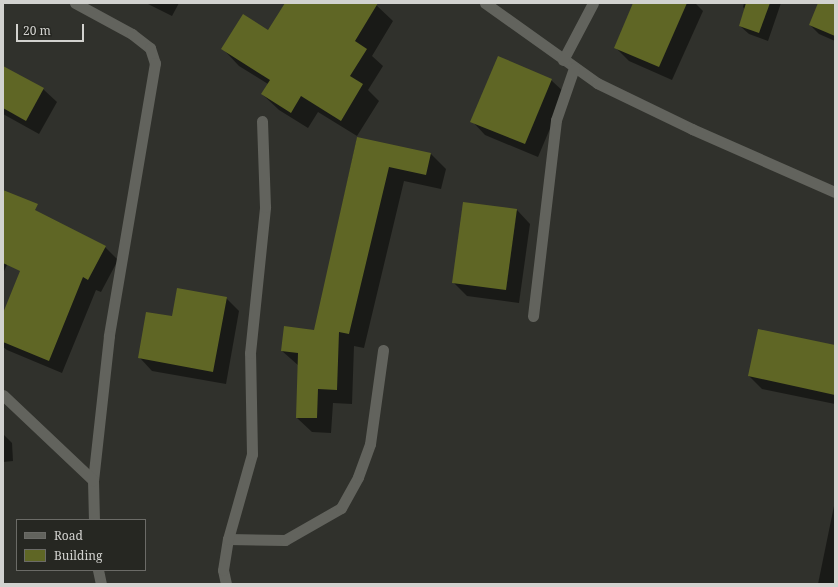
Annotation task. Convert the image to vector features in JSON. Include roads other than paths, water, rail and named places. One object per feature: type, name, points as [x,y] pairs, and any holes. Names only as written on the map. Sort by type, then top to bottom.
[{"type":"street","points":[[75,3],[132,34],[150,48],[155,63],[109,336],[93,480],[94,519]]},
{"type":"street","points":[[485,3],[597,83],[692,129],[835,192]]},
{"type":"street","points":[[563,60],[593,3]]},
{"type":"street","points":[[533,316],[556,120],[574,68]]},
{"type":"street","points":[[226,584],[223,570],[228,540],[252,454],[250,353],[265,207],[262,121]]},
{"type":"street","points":[[228,540],[286,540],[341,508],[358,476],[370,444],[383,350]]},
{"type":"street","points":[[3,395],[93,480]]},
{"type":"street","points":[[98,571],[101,584]]}]
